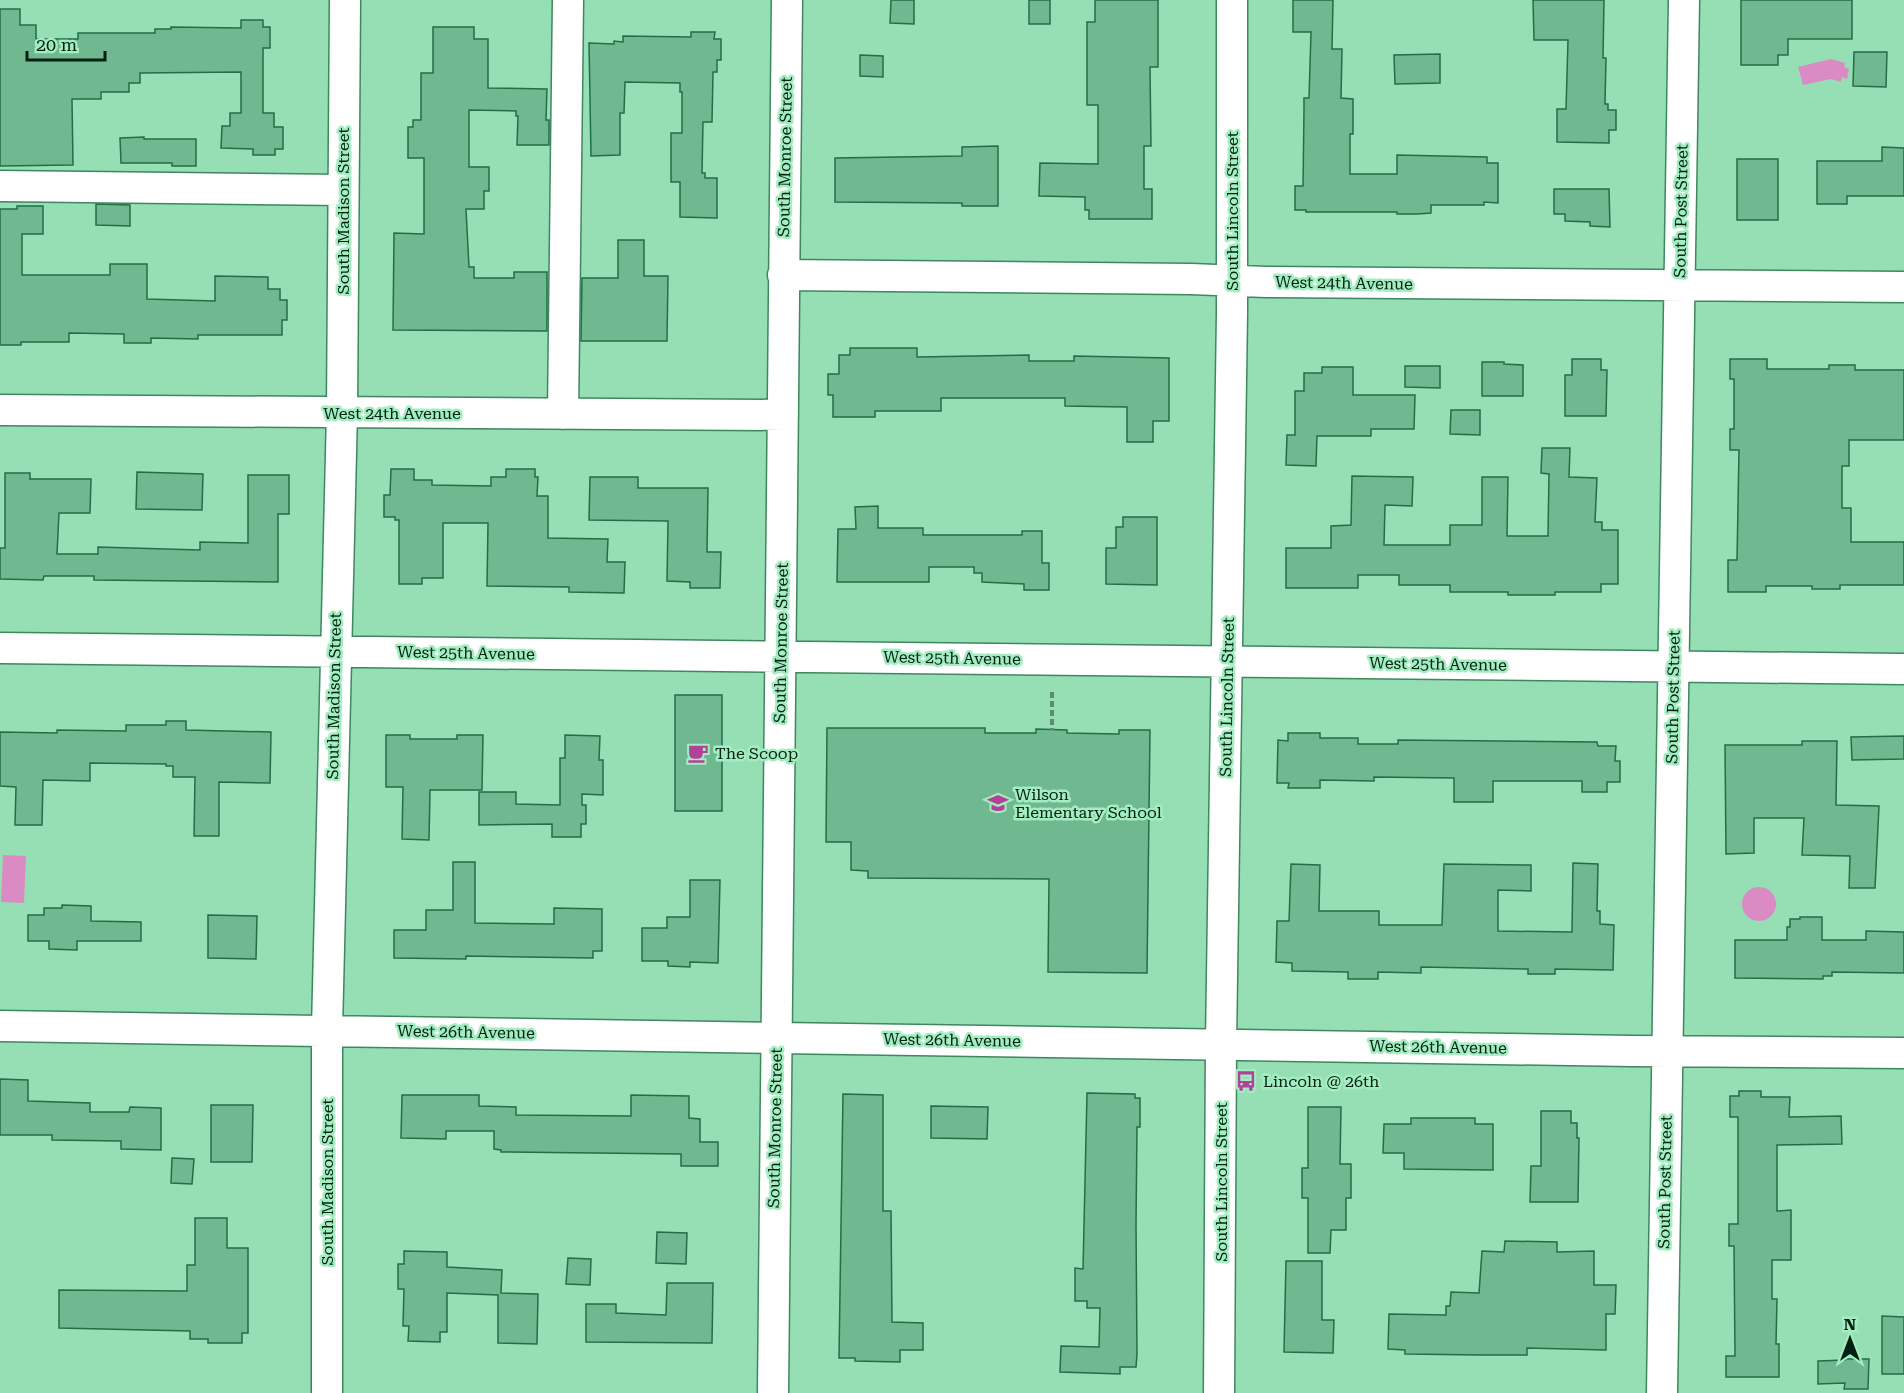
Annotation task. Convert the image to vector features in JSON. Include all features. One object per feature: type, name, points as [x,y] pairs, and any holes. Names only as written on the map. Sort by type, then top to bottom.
[{"type":"street","name":"South Madison Street","points":[[327,1393],[327,1030],[342,412],[345,0]]},
{"type":"street","points":[[563,414],[568,0]]},
{"type":"street","name":"South Monroe Street","points":[[773,1393],[787,0]]},
{"type":"street","name":"South Lincoln Street","points":[[1219,1393],[1221,1044],[1233,281],[1232,0]]},
{"type":"street","name":"South Post Street","points":[[1662,1393],[1684,0]]},
{"type":"street","points":[[0,186],[343,190]]},
{"type":"street","name":"West 24th Avenue","points":[[783,275],[1904,287]]},
{"type":"street","name":"West 24th Avenue","points":[[0,410],[783,415]]},
{"type":"street","name":"West 25th Avenue","points":[[0,648],[1904,669]]},
{"type":"street","name":"West 26th Avenue","points":[[0,1026],[1904,1053]]},
{"type":"path","points":[[1053,692],[1053,730]]},
{"type":"shaded area","points":[[1831,59],[1845,63],[1844,67],[1849,69],[1847,79],[1842,77],[1841,82],[1831,79],[1803,85],[1798,67]]},
{"type":"shaded area","points":[[3,855],[26,856],[24,903],[1,902]]},
{"type":"shaded area","points":[[1759,887],[1771,892],[1776,904],[1771,916],[1759,921],[1747,916],[1742,904],[1747,892]]},
{"type":"building","points":[[891,0],[914,0],[914,24],[890,23]]},
{"type":"building","points":[[1029,0],[1050,0],[1050,24],[1029,24]]},
{"type":"building","points":[[1095,0],[1158,0],[1158,67],[1150,67],[1151,146],[1144,146],[1144,189],[1152,189],[1152,219],[1089,219],[1089,210],[1085,210],[1085,197],[1039,196],[1040,163],[1098,164],[1098,105],[1087,105],[1087,22],[1095,22]]},
{"type":"building","points":[[1293,0],[1333,0],[1332,49],[1342,49],[1341,98],[1353,99],[1350,174],[1397,174],[1397,155],[1487,157],[1487,163],[1498,163],[1498,203],[1431,205],[1431,213],[1417,214],[1295,210],[1295,186],[1303,186],[1304,98],[1309,98],[1311,32],[1293,32]]},
{"type":"building","points":[[1533,0],[1604,0],[1605,104],[1608,104],[1608,110],[1616,110],[1616,130],[1609,130],[1609,143],[1557,142],[1557,109],[1566,109],[1568,40],[1534,40]]},
{"type":"building","points":[[1741,0],[1852,0],[1852,39],[1788,39],[1788,55],[1778,55],[1778,65],[1741,65]]},
{"type":"building","points":[[0,9],[20,9],[20,25],[36,25],[36,39],[78,39],[78,33],[155,33],[155,29],[171,29],[171,27],[241,28],[241,20],[263,20],[263,27],[270,27],[270,48],[263,48],[263,113],[274,113],[274,127],[283,127],[283,149],[275,149],[275,155],[253,155],[253,149],[221,148],[222,126],[230,126],[230,113],[241,113],[241,72],[140,73],[140,83],[129,83],[129,92],[101,92],[101,99],[72,99],[73,165],[0,166]]},
{"type":"building","points":[[433,27],[474,27],[474,39],[488,39],[488,88],[547,89],[546,120],[549,120],[549,145],[517,145],[518,116],[516,116],[516,111],[469,110],[469,167],[489,167],[489,191],[484,191],[484,209],[466,209],[469,267],[474,267],[474,278],[514,278],[514,272],[547,272],[547,331],[393,330],[394,233],[424,234],[424,158],[408,158],[408,127],[413,127],[413,120],[421,120],[421,73],[433,73]]},
{"type":"building","points":[[691,32],[715,32],[714,39],[721,39],[721,60],[717,60],[717,72],[713,72],[712,122],[703,122],[702,173],[705,173],[705,178],[717,178],[717,218],[680,217],[680,182],[671,182],[671,133],[682,133],[680,83],[625,82],[624,113],[620,113],[620,155],[591,156],[589,43],[614,44],[614,41],[623,42],[623,36],[691,37]]},
{"type":"building","points":[[1854,52],[1887,52],[1886,87],[1853,86]]},
{"type":"building","points":[[1440,54],[1440,83],[1395,84],[1394,55]]},
{"type":"building","points":[[860,55],[883,56],[883,77],[860,76]]},
{"type":"building","points":[[144,137],[144,139],[196,139],[196,166],[172,166],[172,163],[121,163],[120,138]]},
{"type":"building","points":[[998,146],[998,206],[962,206],[962,203],[835,202],[835,158],[962,156],[962,147]]},
{"type":"building","points":[[1882,147],[1904,148],[1904,196],[1847,196],[1847,204],[1817,204],[1817,161],[1882,161]]},
{"type":"building","points":[[1737,159],[1778,159],[1778,220],[1737,220]]},
{"type":"building","points":[[1554,189],[1609,189],[1610,227],[1590,226],[1590,222],[1565,221],[1565,214],[1554,214]]},
{"type":"building","points":[[96,204],[130,205],[130,226],[96,225]]},
{"type":"building","points":[[17,206],[43,206],[43,234],[22,234],[22,275],[110,275],[110,264],[147,264],[147,299],[215,301],[215,276],[268,277],[268,289],[280,289],[280,300],[287,300],[287,320],[282,320],[282,335],[198,335],[198,339],[151,338],[151,343],[124,343],[124,334],[69,333],[69,342],[21,342],[21,345],[0,345],[0,209],[17,209]]},
{"type":"building","points":[[618,240],[644,240],[644,276],[668,276],[667,341],[581,341],[582,278],[618,278]]},
{"type":"building","points":[[850,348],[917,348],[917,357],[1029,355],[1029,361],[1074,361],[1074,356],[1169,358],[1169,421],[1153,421],[1153,442],[1127,442],[1127,407],[1065,406],[1065,398],[941,398],[941,411],[875,411],[875,417],[833,417],[833,395],[828,395],[828,374],[839,374],[839,355],[850,355]]},
{"type":"building","points":[[1572,359],[1601,359],[1601,370],[1607,370],[1606,416],[1565,416],[1565,375],[1572,375]]},
{"type":"building","points":[[1730,359],[1767,359],[1767,369],[1829,369],[1829,365],[1855,365],[1855,370],[1904,370],[1904,440],[1849,440],[1849,466],[1842,466],[1842,508],[1851,508],[1851,542],[1904,542],[1904,585],[1840,585],[1840,589],[1812,589],[1812,586],[1766,586],[1766,592],[1728,592],[1728,560],[1737,560],[1739,450],[1730,450],[1730,429],[1734,429],[1734,379],[1730,379]]},
{"type":"building","points":[[1482,362],[1523,365],[1523,396],[1482,396]]},
{"type":"building","points":[[1405,366],[1440,366],[1440,388],[1405,387]]},
{"type":"building","points":[[1322,367],[1353,367],[1353,395],[1415,395],[1414,429],[1371,429],[1371,436],[1317,436],[1316,466],[1286,465],[1287,435],[1295,435],[1295,391],[1304,391],[1304,373],[1322,373]]},
{"type":"building","points":[[1451,410],[1480,410],[1480,435],[1450,434]]},
{"type":"building","points":[[1542,448],[1570,448],[1569,477],[1597,478],[1595,522],[1602,522],[1602,530],[1618,530],[1618,584],[1601,584],[1601,592],[1508,595],[1508,592],[1450,592],[1450,585],[1399,585],[1399,575],[1358,575],[1358,588],[1286,588],[1286,548],[1331,548],[1331,526],[1351,525],[1352,476],[1413,477],[1412,506],[1385,505],[1384,545],[1450,545],[1450,525],[1482,525],[1482,477],[1508,477],[1507,536],[1548,536],[1549,474],[1541,473]]},
{"type":"building","points":[[391,469],[414,469],[414,480],[432,480],[432,485],[491,486],[491,477],[506,477],[506,469],[535,469],[535,477],[538,477],[537,496],[548,496],[548,538],[608,539],[607,562],[625,562],[624,593],[569,592],[569,587],[487,586],[488,523],[443,523],[443,578],[422,578],[422,584],[399,584],[399,520],[395,520],[395,517],[384,517],[384,495],[390,495]]},
{"type":"building","points":[[137,472],[203,474],[202,510],[136,509]]},
{"type":"building","points":[[5,473],[30,473],[30,479],[91,479],[90,513],[59,513],[57,554],[98,554],[98,547],[200,550],[200,542],[248,543],[248,475],[289,475],[289,514],[278,514],[278,582],[94,580],[94,576],[44,576],[43,580],[0,579],[0,548],[5,548]]},
{"type":"building","points":[[590,477],[638,477],[638,488],[708,488],[707,552],[721,552],[720,588],[690,588],[690,582],[667,581],[668,521],[589,520]]},
{"type":"building","points":[[878,506],[878,528],[923,528],[923,535],[1022,535],[1022,531],[1042,531],[1042,563],[1049,563],[1049,590],[1024,590],[1024,584],[982,582],[982,573],[974,573],[974,567],[929,567],[929,582],[837,582],[838,529],[856,529],[855,507]]},
{"type":"building","points":[[1123,517],[1157,517],[1157,585],[1106,584],[1106,548],[1116,548],[1116,527],[1123,527]]},
{"type":"building","name":"The Scoop","points":[[675,695],[722,695],[722,811],[675,811]]},
{"type":"building","points":[[166,721],[186,721],[186,730],[271,732],[270,783],[219,782],[219,836],[194,836],[195,777],[173,777],[173,766],[166,766],[166,764],[90,763],[90,781],[43,780],[42,825],[15,825],[16,787],[0,786],[0,732],[126,731],[126,725],[166,725]]},
{"type":"building","points":[[827,728],[985,728],[985,733],[1036,733],[1036,729],[1067,730],[1067,733],[1119,734],[1119,730],[1150,730],[1147,973],[1048,972],[1049,879],[868,878],[868,871],[851,870],[851,842],[826,842]]},
{"type":"building","points":[[1288,733],[1320,733],[1320,738],[1358,738],[1358,744],[1398,744],[1398,740],[1597,742],[1598,746],[1616,746],[1615,761],[1620,761],[1620,782],[1607,782],[1607,792],[1582,792],[1582,781],[1493,781],[1493,802],[1454,802],[1454,778],[1374,777],[1374,781],[1320,780],[1320,788],[1288,788],[1289,783],[1277,783],[1278,740],[1288,741]]},
{"type":"building","points":[[386,735],[410,735],[410,739],[457,739],[457,735],[483,735],[482,790],[430,790],[429,840],[402,839],[403,787],[386,787]]},
{"type":"building","points":[[565,735],[600,736],[599,760],[603,760],[603,795],[582,794],[582,805],[586,805],[586,824],[581,824],[581,837],[552,837],[552,824],[479,825],[479,792],[516,792],[516,804],[560,805],[560,758],[565,758]]},
{"type":"building","points":[[1904,736],[1904,759],[1852,760],[1851,737]]},
{"type":"building","points":[[1802,741],[1837,741],[1836,805],[1879,806],[1875,888],[1849,888],[1850,856],[1802,855],[1804,818],[1754,818],[1754,853],[1726,854],[1725,745],[1802,745]]},
{"type":"building","points":[[453,862],[475,862],[475,923],[554,924],[554,908],[602,909],[602,951],[593,951],[593,958],[466,956],[466,959],[394,958],[394,930],[426,930],[426,910],[453,910]]},
{"type":"building","points":[[1573,863],[1598,864],[1597,911],[1600,911],[1600,924],[1614,925],[1613,970],[1555,969],[1555,974],[1528,974],[1528,969],[1421,967],[1421,973],[1378,972],[1378,979],[1348,979],[1348,972],[1292,971],[1292,963],[1276,962],[1277,921],[1289,921],[1291,864],[1320,865],[1319,911],[1379,911],[1379,925],[1442,925],[1444,864],[1531,865],[1531,891],[1498,890],[1498,931],[1572,932]]},
{"type":"building","points":[[690,880],[720,880],[718,963],[690,962],[690,967],[668,966],[668,961],[642,961],[642,928],[667,928],[667,917],[690,917]]},
{"type":"building","points":[[62,905],[91,906],[91,921],[141,922],[141,941],[77,941],[77,950],[49,949],[49,941],[28,941],[28,915],[44,915],[44,908],[62,908]]},
{"type":"building","points":[[208,915],[257,916],[256,959],[208,958]]},
{"type":"building","points":[[1800,917],[1822,917],[1822,940],[1866,940],[1866,931],[1904,932],[1904,973],[1832,972],[1832,976],[1823,976],[1823,979],[1735,978],[1735,940],[1787,940],[1787,927],[1790,927],[1790,919],[1800,919]]},
{"type":"building","points":[[0,1079],[28,1080],[28,1101],[90,1103],[90,1112],[129,1112],[130,1107],[161,1108],[161,1150],[121,1149],[121,1141],[52,1140],[52,1135],[0,1135]]},
{"type":"building","points":[[1739,1091],[1761,1091],[1761,1097],[1790,1097],[1789,1117],[1841,1116],[1842,1144],[1777,1145],[1777,1211],[1791,1210],[1791,1260],[1772,1260],[1772,1299],[1777,1299],[1776,1344],[1779,1344],[1779,1377],[1726,1377],[1726,1356],[1735,1356],[1734,1246],[1729,1246],[1729,1224],[1738,1224],[1738,1117],[1730,1117],[1730,1096],[1739,1096]]},
{"type":"building","points":[[1087,1093],[1135,1094],[1135,1098],[1140,1098],[1140,1127],[1137,1127],[1137,1354],[1136,1367],[1120,1367],[1120,1374],[1060,1372],[1061,1346],[1099,1347],[1100,1308],[1087,1308],[1087,1301],[1075,1301],[1075,1268],[1083,1269]]},
{"type":"building","points":[[843,1094],[883,1095],[883,1211],[891,1211],[892,1322],[923,1323],[923,1350],[900,1350],[900,1362],[855,1361],[855,1358],[839,1358]]},
{"type":"building","points":[[402,1095],[479,1095],[479,1106],[516,1107],[516,1115],[631,1116],[631,1095],[689,1096],[689,1118],[700,1119],[700,1142],[718,1142],[718,1166],[681,1166],[681,1154],[501,1152],[501,1150],[494,1149],[494,1131],[446,1131],[446,1139],[401,1138]]},
{"type":"building","points":[[211,1105],[253,1105],[252,1162],[211,1162]]},
{"type":"building","points":[[931,1106],[988,1107],[987,1139],[931,1138]]},
{"type":"building","points":[[1308,1107],[1341,1107],[1340,1164],[1351,1164],[1351,1198],[1346,1198],[1346,1230],[1331,1230],[1330,1253],[1308,1253],[1308,1198],[1302,1198],[1302,1168],[1308,1168]]},
{"type":"building","points":[[1541,1111],[1571,1111],[1571,1123],[1577,1123],[1577,1138],[1579,1138],[1578,1202],[1530,1202],[1531,1166],[1541,1166]]},
{"type":"building","points":[[1411,1118],[1475,1118],[1475,1124],[1493,1124],[1493,1170],[1404,1169],[1404,1153],[1383,1153],[1384,1124],[1411,1124]]},
{"type":"building","points":[[172,1158],[194,1159],[192,1184],[171,1183]]},
{"type":"building","points":[[195,1218],[227,1218],[227,1248],[248,1248],[248,1333],[242,1333],[242,1343],[208,1343],[208,1339],[190,1339],[190,1331],[59,1328],[59,1290],[187,1291],[187,1265],[195,1265]]},
{"type":"building","points":[[657,1232],[687,1233],[686,1264],[656,1263]]},
{"type":"building","points":[[1505,1241],[1557,1242],[1557,1252],[1594,1251],[1594,1285],[1616,1285],[1615,1314],[1606,1314],[1606,1350],[1527,1348],[1527,1355],[1481,1355],[1405,1354],[1405,1350],[1388,1349],[1389,1314],[1446,1315],[1446,1306],[1450,1306],[1451,1292],[1479,1293],[1482,1251],[1504,1252]]},
{"type":"building","points":[[404,1251],[447,1252],[447,1267],[502,1270],[501,1293],[538,1294],[537,1344],[498,1343],[498,1295],[447,1293],[447,1332],[440,1332],[440,1342],[408,1341],[409,1326],[403,1326],[404,1289],[398,1289],[398,1264],[404,1264]]},
{"type":"building","points":[[568,1258],[591,1259],[590,1285],[566,1284]]},
{"type":"building","points":[[1286,1261],[1322,1261],[1322,1320],[1334,1320],[1333,1353],[1284,1352]]},
{"type":"building","points":[[667,1283],[713,1283],[712,1343],[586,1342],[586,1304],[616,1304],[616,1313],[666,1315]]},
{"type":"building","points":[[1882,1316],[1904,1317],[1904,1374],[1882,1374]]},
{"type":"building","points":[[1869,1359],[1868,1389],[1844,1389],[1845,1383],[1818,1384],[1818,1361]]},
{"type":"place","name":"The Scoop","points":[[698,753]]},
{"type":"place","name":"Wilson Elementary School","points":[[998,803]]},
{"type":"place","name":"Lincoln @ 26th","points":[[1246,1081]]}]
